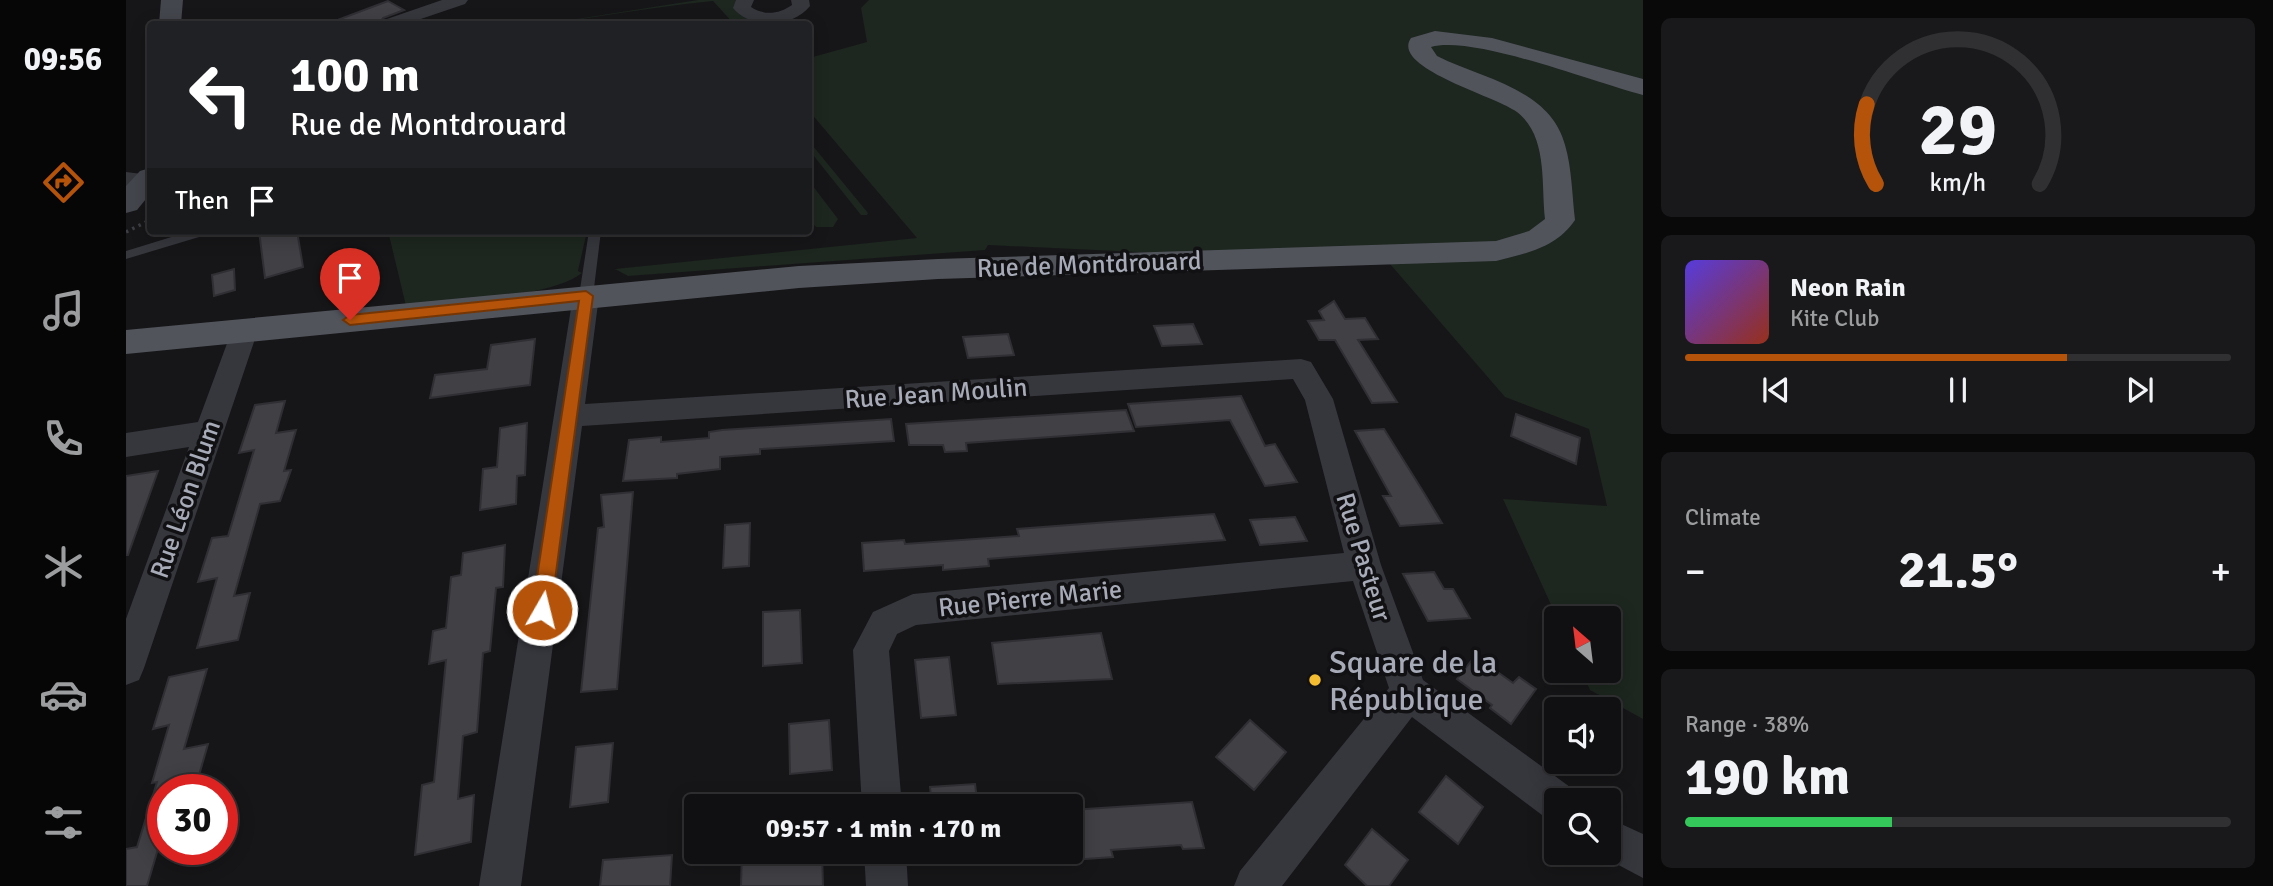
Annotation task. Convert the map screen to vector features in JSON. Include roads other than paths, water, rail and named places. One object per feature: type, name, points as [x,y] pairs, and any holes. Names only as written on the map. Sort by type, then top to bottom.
[{"type":"main road","name":"Rue de Montdrouard","points":[[126,342],[799,276],[1496,251],[1552,232],[1560,220],[1548,133],[1530,111],[1512,98],[1428,61],[1419,52],[1419,43],[1435,37],[1467,39],[1643,87]]},
{"type":"street","points":[[170,21],[173,0]]},
{"type":"street","points":[[399,21],[459,0]]},
{"type":"street","points":[[745,0],[742,8],[746,12],[771,18],[797,10],[801,6],[800,0]]},
{"type":"street","points":[[126,204],[141,179]]},
{"type":"street","points":[[500,886],[571,416],[586,296]]},
{"type":"street","name":"Rue Léon Blum","points":[[126,668],[245,330]]},
{"type":"street","name":"Rue Jean Moulin","points":[[571,416],[1301,369]]},
{"type":"street","name":"Rue Pasteur","points":[[1301,369],[1318,399],[1364,565],[1409,692]]},
{"type":"street","points":[[126,445],[209,432]]},
{"type":"street","name":"Rue Pierre Marie","points":[[881,794],[871,650],[886,623],[913,610],[1364,565]]},
{"type":"street","points":[[1255,886],[1409,692],[1544,792]]},
{"type":"street","points":[[1621,845],[1643,857]]},
{"type":"street","points":[[886,864],[887,886]]},
{"type":"lane","points":[[126,255],[192,235]]},
{"type":"lane","points":[[586,296],[594,235]]},
{"type":"place","name":"Square de la République","points":[[1315,680]]}]
